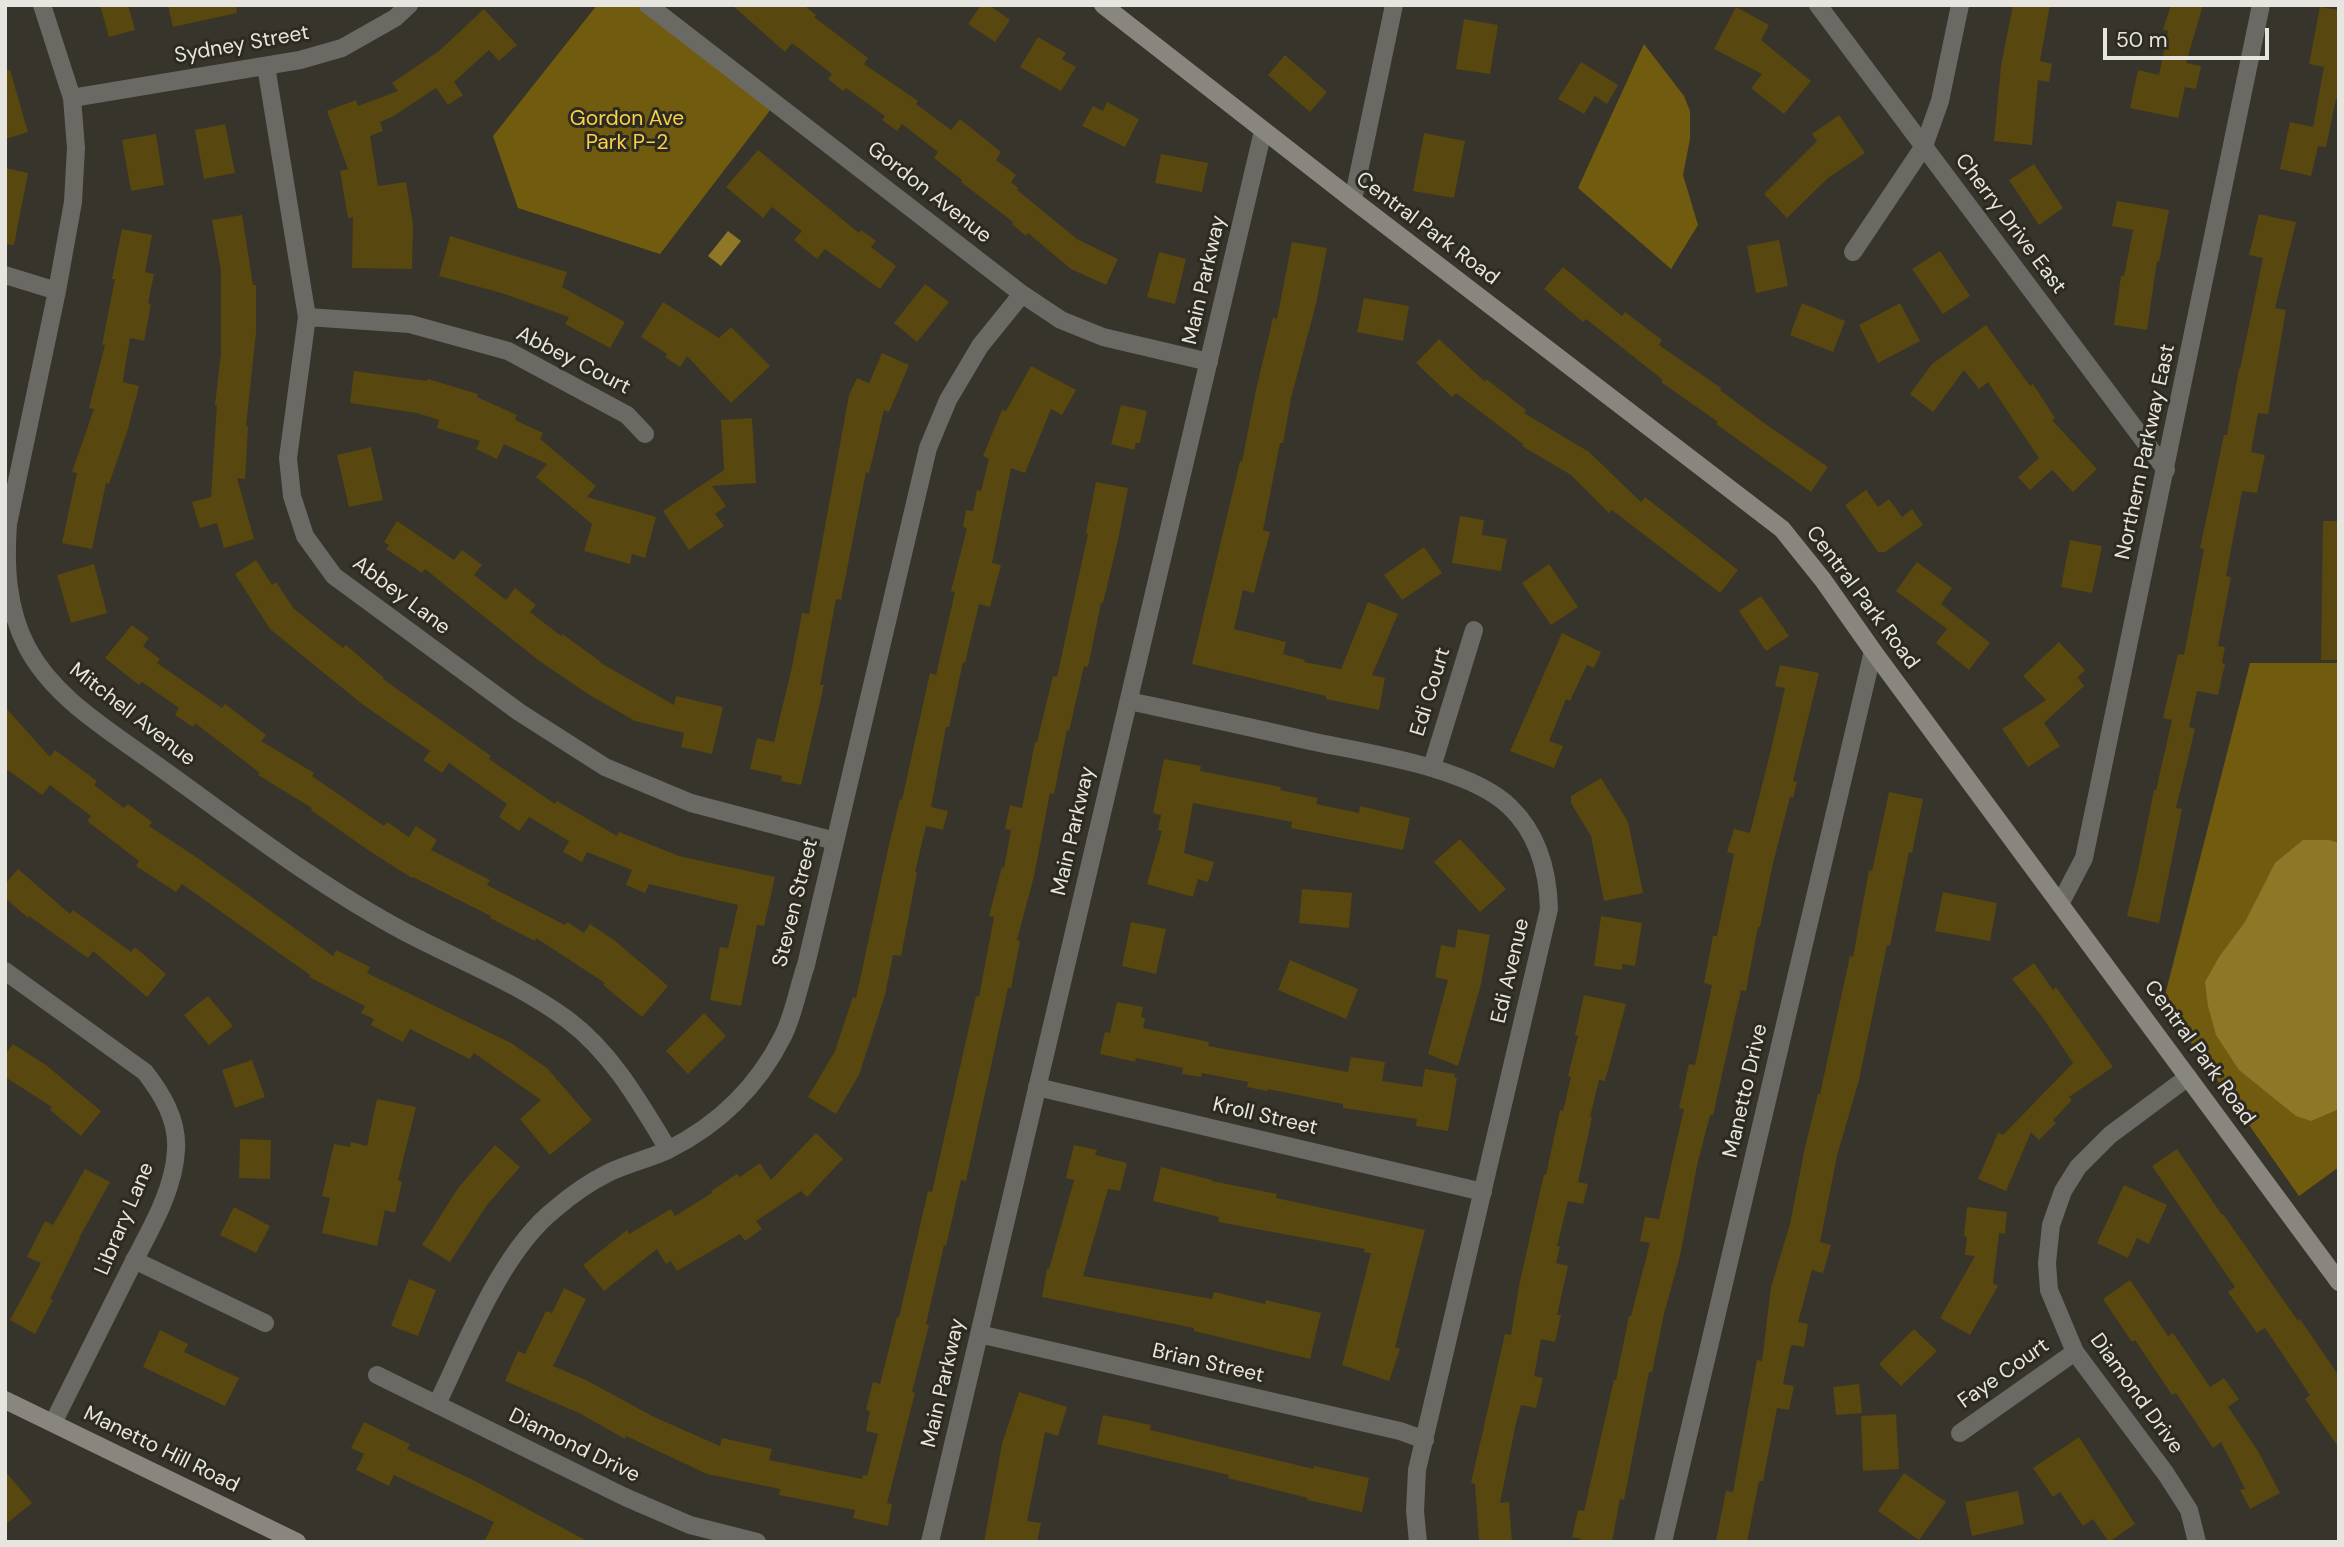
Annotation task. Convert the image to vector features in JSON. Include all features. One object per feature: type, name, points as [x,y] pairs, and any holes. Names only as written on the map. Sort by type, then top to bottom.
[{"type":"street","name":"Mitchell Avenue","points":[[43,5],[72,98],[76,148],[73,202],[57,291],[8,524],[6,555],[13,613],[27,648],[48,679],[88,715],[314,878],[405,932],[509,982],[569,1021],[611,1061],[668,1149]]},
{"type":"street","name":"Sydney Street","points":[[72,98],[266,66],[342,48],[395,18],[409,5]]},
{"type":"street","name":"Gordon Avenue","points":[[648,5],[1022,294],[1062,320],[1103,337],[1209,362]]},
{"type":"street","name":"Central Park Road","points":[[1103,5],[1782,529],[1823,580],[2339,1282]]},
{"type":"street","points":[[1353,200],[1394,5]]},
{"type":"street","name":"Cherry Drive East","points":[[1818,5],[2166,470]]},
{"type":"street","points":[[1853,252],[1924,146],[1940,101],[1960,5]]},
{"type":"street","name":"Northern Parkway East","points":[[2060,904],[2084,858],[2262,5]]},
{"type":"street","name":"Abbey Lane","points":[[266,66],[307,317],[288,458],[292,496],[305,536],[334,576],[519,712],[605,767],[691,803],[835,841]]},
{"type":"street","name":"Main Parkway","points":[[930,1542],[1264,131]]},
{"type":"street","points":[[5,275],[57,291]]},
{"type":"street","name":"Steven Street","points":[[437,1404],[494,1287],[513,1255],[537,1226],[555,1209],[607,1174],[668,1149],[703,1130],[736,1103],[761,1073],[784,1035],[806,965],[928,448],[948,400],[981,346],[1022,294]]},
{"type":"street","name":"Abbey Court","points":[[307,317],[410,324],[508,351],[627,415],[645,434]]},
{"type":"street","name":"Edi Court","points":[[1432,767],[1474,630]]},
{"type":"street","name":"Manetto Drive","points":[[1662,1542],[1873,651]]},
{"type":"street","name":"Edi Avenue","points":[[1129,701],[1432,767],[1487,791],[1510,807],[1535,840],[1548,880],[1549,909],[1417,1470],[1415,1511],[1418,1542]]},
{"type":"street","name":"Library Lane","points":[[5,971],[145,1072],[158,1089],[175,1127],[177,1149],[171,1177],[156,1216],[53,1423]]},
{"type":"street","name":"Diamond Drive","points":[[2188,1077],[2110,1135],[2077,1167],[2063,1191],[2051,1225],[2047,1263],[2049,1290],[2075,1352],[2166,1474],[2189,1510],[2197,1542]]},
{"type":"street","name":"Kroll Street","points":[[1037,1087],[1483,1192]]},
{"type":"street","points":[[134,1260],[265,1323]]},
{"type":"street","name":"Brian Street","points":[[979,1334],[1400,1431],[1425,1440]]},
{"type":"street","name":"Faye Court","points":[[1959,1433],[2075,1352]]},
{"type":"street","name":"Diamond Drive","points":[[377,1375],[625,1497],[690,1525],[757,1542]]},
{"type":"street","name":"Manetto Hill Road","points":[[5,1399],[295,1541]]},
{"type":"green space","name":"Gordon Ave Park P-2","points":[[597,5],[639,5],[771,109],[660,254],[518,208],[493,136]]},
{"type":"green space","points":[[1644,44],[1684,96],[1690,111],[1690,139],[1683,175],[1698,225],[1671,269],[1578,188]]},
{"type":"green space","points":[[2250,663],[2339,663],[2339,1167],[2299,1196],[2163,1003]]},
{"type":"shaded area","points":[[728,231],[741,241],[721,266],[708,256]]},
{"type":"shaded area","points":[[2303,840],[2329,840],[2339,843],[2339,1109],[2311,1121],[2296,1116],[2239,1070],[2216,1035],[2205,982],[2219,957],[2245,922],[2275,863]]},
{"type":"building","points":[[100,5],[128,5],[135,30],[109,37]]},
{"type":"building","points":[[168,5],[236,5],[237,13],[173,27]]},
{"type":"building","points":[[732,5],[804,5],[816,15],[814,17],[868,58],[864,64],[918,101],[916,104],[951,130],[960,119],[1001,152],[996,160],[1016,175],[1011,182],[1017,190],[1077,239],[1118,259],[1106,285],[1071,269],[1028,233],[1026,236],[1013,222],[934,158],[938,152],[902,124],[897,131],[882,120],[885,116],[846,88],[843,91],[828,79],[832,74],[792,43],[785,52]]},
{"type":"building","points":[[981,5],[989,5],[1010,20],[995,42],[968,24]]},
{"type":"building","points":[[2013,5],[2050,5],[2040,61],[2052,64],[2049,82],[2038,80],[2032,145],[1994,141],[2001,66]]},
{"type":"building","points":[[2171,5],[2203,5],[2186,63],[2201,66],[2196,89],[2185,87],[2178,118],[2130,108],[2138,70],[2159,75],[2168,31],[2163,30]]},
{"type":"building","points":[[1736,7],[1769,25],[1761,40],[1811,81],[1784,114],[1751,88],[1762,74],[1714,49]]},
{"type":"building","points":[[2320,7],[2339,10],[2339,99],[2336,99],[2326,147],[2318,146],[2311,176],[2280,169],[2290,122],[2313,127],[2324,67],[2309,64]]},
{"type":"building","points":[[484,9],[517,45],[499,61],[489,50],[454,82],[463,95],[448,105],[436,88],[380,122],[383,131],[370,136],[378,186],[406,182],[413,224],[412,269],[352,268],[353,217],[348,218],[340,171],[348,169],[327,111],[356,100],[358,106],[398,91],[392,83],[439,51]]},
{"type":"building","points":[[1464,19],[1498,25],[1490,74],[1456,69]]},
{"type":"building","points":[[1038,37],[1066,53],[1062,59],[1076,67],[1061,91],[1020,67]]},
{"type":"building","points":[[1285,55],[1327,92],[1310,112],[1268,75]]},
{"type":"building","points":[[1581,62],[1618,85],[1607,104],[1595,96],[1584,114],[1558,99]]},
{"type":"building","points":[[10,70],[28,132],[5,139],[5,71]]},
{"type":"building","points":[[1107,102],[1139,119],[1125,147],[1082,126],[1093,106],[1103,111]]},
{"type":"building","points":[[1839,115],[1865,153],[1828,178],[1787,218],[1764,194],[1817,141],[1812,134]]},
{"type":"building","points":[[225,124],[235,173],[204,179],[195,130]]},
{"type":"building","points":[[1424,133],[1465,141],[1454,198],[1413,191]]},
{"type":"building","points":[[156,134],[164,185],[131,191],[122,140]]},
{"type":"building","points":[[758,150],[859,233],[861,230],[876,241],[871,247],[896,266],[880,289],[825,249],[817,259],[794,240],[802,231],[772,207],[763,218],[726,187]]},
{"type":"building","points":[[1161,154],[1208,163],[1202,192],[1155,183]]},
{"type":"building","points":[[2034,164],[2063,208],[2039,225],[2009,180]]},
{"type":"building","points":[[5,168],[28,173],[14,245],[5,244]]},
{"type":"building","points":[[2117,201],[2169,210],[2159,262],[2157,261],[2147,330],[2114,325],[2121,276],[2124,276],[2133,230],[2112,226]]},
{"type":"building","points":[[2259,214],[2296,222],[2275,308],[2286,310],[2268,414],[2258,413],[2251,452],[2265,455],[2257,493],[2242,491],[2226,576],[2231,577],[2218,646],[2225,647],[2222,663],[2225,664],[2218,695],[2197,691],[2189,727],[2195,729],[2176,808],[2182,809],[2159,923],[2127,916],[2172,720],[2163,718],[2178,654],[2184,655],[2204,549],[2200,548],[2224,435],[2227,435],[2263,258],[2249,255]]},
{"type":"building","points":[[242,215],[253,285],[256,285],[256,333],[246,426],[245,479],[237,478],[254,539],[224,548],[217,523],[200,528],[192,502],[211,497],[215,405],[221,353],[221,271],[212,220]]},
{"type":"building","points":[[122,229],[152,235],[145,272],[154,274],[144,341],[130,338],[124,373],[123,382],[139,386],[128,429],[109,484],[106,483],[92,549],[62,543],[77,473],[72,472],[94,409],[89,408],[105,345],[102,345]]},
{"type":"building","points":[[450,236],[567,272],[562,287],[625,322],[610,348],[565,324],[569,317],[505,294],[439,276]]},
{"type":"building","points":[[1779,240],[1788,286],[1756,293],[1747,246]]},
{"type":"building","points":[[1292,242],[1327,248],[1316,304],[1291,398],[1283,443],[1280,443],[1263,530],[1270,532],[1254,593],[1243,590],[1234,629],[1286,642],[1283,654],[1305,660],[1304,662],[1341,669],[1368,602],[1398,614],[1372,675],[1385,678],[1379,710],[1192,664],[1240,461],[1242,462],[1273,318],[1277,319]]},
{"type":"building","points":[[1940,251],[1970,296],[1943,314],[1912,269]]},
{"type":"building","points":[[1159,252],[1186,259],[1175,304],[1147,297]]},
{"type":"building","points":[[1563,267],[1622,316],[1625,312],[1662,340],[1659,345],[1828,467],[1811,492],[1716,424],[1718,422],[1661,382],[1663,380],[1586,319],[1583,322],[1544,289]]},
{"type":"building","points":[[925,284],[949,302],[917,342],[894,323]]},
{"type":"building","points":[[1364,298],[1409,306],[1403,341],[1357,332]]},
{"type":"building","points":[[663,302],[719,338],[731,327],[770,366],[731,403],[687,356],[680,367],[665,357],[667,354],[641,337]]},
{"type":"building","points":[[1802,303],[1845,321],[1833,352],[1790,335]]},
{"type":"building","points":[[1900,303],[1920,341],[1878,363],[1859,325]]},
{"type":"building","points":[[1986,325],[2030,386],[2033,384],[2055,418],[2052,420],[2097,469],[2073,492],[2052,470],[2030,490],[2018,477],[2039,458],[1988,382],[1979,389],[1964,370],[1933,412],[1910,394],[1932,364]]},
{"type":"building","points":[[1439,339],[1485,382],[1486,379],[1526,410],[1524,413],[1589,452],[1641,502],[1645,497],[1738,570],[1720,593],[1612,510],[1609,513],[1571,475],[1522,446],[1523,444],[1456,393],[1452,397],[1416,363]]},
{"type":"building","points":[[882,353],[909,365],[889,412],[884,410],[869,473],[866,472],[841,600],[836,599],[820,685],[824,685],[801,785],[781,781],[782,776],[750,769],[757,738],[774,742],[802,613],[809,614],[849,395],[857,378],[869,383]]},
{"type":"building","points":[[1031,366],[1076,390],[1062,415],[1051,409],[1025,473],[1011,468],[992,563],[1001,565],[990,607],[979,604],[949,727],[946,727],[931,807],[948,811],[943,830],[926,826],[915,872],[917,873],[901,956],[893,955],[885,995],[859,1075],[836,1114],[808,1097],[835,1051],[853,997],[856,998],[930,673],[936,675],[955,592],[951,591],[967,528],[963,527],[966,510],[973,511],[977,490],[981,491],[989,459],[983,456],[1002,410],[1006,411]]},
{"type":"building","points":[[354,371],[428,379],[478,394],[477,397],[517,415],[515,420],[543,433],[540,439],[596,486],[587,497],[656,517],[645,558],[632,554],[630,564],[584,551],[592,524],[536,477],[547,464],[504,444],[497,459],[476,449],[480,441],[437,428],[439,420],[417,413],[350,403]]},
{"type":"building","points":[[1121,405],[1147,411],[1140,443],[1136,443],[1134,450],[1111,444]]},
{"type":"building","points":[[752,418],[756,483],[712,486],[726,506],[715,514],[724,526],[689,550],[663,511],[724,470],[721,420]]},
{"type":"building","points":[[371,447],[383,500],[349,507],[337,455]]},
{"type":"building","points":[[1096,482],[1128,488],[1118,540],[1088,667],[1084,666],[1069,731],[1067,730],[1054,794],[1050,793],[1034,876],[1017,940],[1020,941],[1011,988],[1008,988],[966,1181],[961,1180],[946,1246],[944,1245],[926,1324],[929,1325],[912,1392],[915,1393],[887,1503],[892,1504],[888,1526],[853,1518],[855,1510],[779,1495],[780,1489],[707,1474],[626,1436],[625,1439],[579,1413],[505,1381],[518,1351],[525,1354],[546,1311],[552,1313],[564,1288],[586,1299],[553,1366],[586,1380],[654,1417],[720,1446],[722,1438],[772,1449],[769,1460],[862,1479],[863,1475],[867,1476],[878,1434],[866,1431],[870,1411],[866,1410],[873,1382],[880,1384],[899,1317],[928,1191],[932,1192],[976,996],[979,997],[994,917],[989,916],[1002,867],[1004,868],[1011,830],[1005,829],[1010,805],[1022,808],[1035,742],[1053,676],[1057,677],[1088,534],[1086,533]]},
{"type":"building","points":[[1866,490],[1878,507],[1889,499],[1902,517],[1912,509],[1923,525],[1885,552],[1878,552],[1845,505]]},
{"type":"building","points":[[1460,516],[1484,520],[1482,535],[1507,539],[1501,571],[1452,563]]},
{"type":"building","points":[[397,521],[454,560],[462,550],[482,565],[474,575],[506,600],[515,588],[536,605],[530,612],[561,636],[562,634],[599,662],[674,705],[676,696],[723,707],[712,754],[681,747],[684,733],[635,721],[588,694],[538,660],[425,569],[422,573],[386,549],[389,545],[384,542]]},
{"type":"building","points":[[2323,521],[2339,521],[2339,660],[2321,660]]},
{"type":"building","points":[[2070,540],[2102,546],[2092,593],[2061,587]]},
{"type":"building","points":[[1424,547],[1442,573],[1402,600],[1384,575]]},
{"type":"building","points":[[256,560],[272,585],[276,582],[294,609],[343,648],[346,645],[383,679],[491,756],[489,759],[555,804],[557,801],[617,836],[619,832],[679,856],[775,877],[764,926],[757,925],[741,1006],[710,1000],[720,947],[728,948],[738,905],[649,884],[645,893],[626,885],[632,870],[587,852],[582,862],[563,852],[569,841],[529,817],[519,831],[499,817],[507,804],[449,763],[442,773],[423,760],[430,751],[362,704],[270,629],[235,574]]},
{"type":"building","points":[[1917,562],[1952,588],[1941,604],[1990,643],[1969,670],[1936,643],[1947,629],[1896,591]]},
{"type":"building","points":[[94,564],[107,613],[71,623],[57,575]]},
{"type":"building","points":[[1549,564],[1578,607],[1551,625],[1522,583]]},
{"type":"building","points":[[1761,596],[1789,636],[1766,651],[1739,611]]},
{"type":"building","points":[[132,625],[149,638],[143,646],[160,659],[157,663],[222,708],[225,704],[266,735],[261,741],[314,773],[312,776],[384,826],[387,822],[409,837],[416,826],[437,840],[431,850],[490,880],[487,885],[565,925],[567,922],[584,933],[590,924],[614,940],[668,986],[642,1017],[603,985],[605,983],[536,938],[535,941],[490,918],[491,916],[412,878],[368,850],[311,810],[312,808],[258,775],[260,773],[195,723],[193,727],[175,715],[179,708],[142,682],[139,685],[105,658]]},
{"type":"building","points":[[1562,633],[1601,652],[1594,668],[1587,665],[1570,701],[1566,699],[1549,741],[1563,746],[1554,768],[1510,751]]},
{"type":"building","points":[[2059,642],[2085,670],[2074,681],[2078,678],[2084,686],[2044,723],[2060,746],[2028,767],[2002,729],[2046,700],[2023,676]]},
{"type":"building","points":[[1780,665],[1819,673],[1793,781],[1797,782],[1793,798],[1790,797],[1773,863],[1746,991],[1741,990],[1713,1115],[1710,1115],[1697,1166],[1680,1256],[1652,1372],[1649,1372],[1624,1500],[1620,1499],[1612,1542],[1581,1542],[1581,1539],[1572,1537],[1578,1510],[1584,1511],[1629,1316],[1650,1243],[1640,1241],[1645,1217],[1659,1219],[1684,1109],[1679,1108],[1689,1064],[1695,1065],[1712,985],[1704,983],[1734,854],[1727,852],[1734,829],[1750,833],[1785,688],[1775,686]]},
{"type":"building","points":[[5,707],[50,757],[55,750],[97,781],[94,785],[124,808],[128,804],[152,822],[149,826],[333,956],[336,950],[370,967],[367,973],[511,1043],[547,1068],[592,1120],[550,1155],[520,1119],[541,1100],[474,1053],[470,1059],[410,1029],[403,1042],[371,1025],[374,1019],[361,1013],[365,1006],[309,977],[310,975],[182,884],[176,892],[136,866],[139,861],[87,821],[91,816],[50,785],[42,795],[5,768]]},
{"type":"building","points":[[1164,759],[1201,766],[1200,771],[1281,787],[1280,790],[1318,798],[1316,804],[1359,813],[1360,806],[1410,818],[1403,850],[1291,828],[1292,822],[1193,803],[1184,853],[1214,862],[1208,882],[1198,879],[1193,897],[1147,884],[1162,831],[1158,830],[1161,815],[1153,813]]},
{"type":"building","points":[[1601,778],[1628,822],[1643,893],[1604,901],[1591,836],[1571,803],[1571,796]]},
{"type":"building","points":[[1889,792],[1923,799],[1890,946],[1887,945],[1859,1080],[1837,1156],[1820,1242],[1831,1245],[1823,1273],[1812,1270],[1798,1322],[1808,1324],[1804,1347],[1792,1345],[1783,1384],[1794,1386],[1789,1410],[1777,1408],[1763,1481],[1759,1481],[1747,1542],[1716,1540],[1726,1491],[1733,1492],[1757,1360],[1762,1361],[1771,1287],[1790,1224],[1805,1147],[1820,1094],[1850,956],[1853,957],[1869,870],[1872,871]]},
{"type":"building","points":[[1460,839],[1506,889],[1480,912],[1434,862]]},
{"type":"building","points":[[18,869],[70,914],[73,910],[131,952],[135,947],[166,974],[147,997],[93,951],[88,958],[29,916],[28,918],[5,898],[5,884]]},
{"type":"building","points":[[1302,889],[1352,893],[1349,928],[1299,923]]},
{"type":"building","points":[[1943,892],[1997,903],[1990,941],[1935,931]]},
{"type":"building","points":[[1601,916],[1642,923],[1635,966],[1622,964],[1622,970],[1594,966]]},
{"type":"building","points":[[1131,922],[1166,929],[1156,974],[1122,966]]},
{"type":"building","points":[[1458,929],[1490,935],[1481,984],[1458,1066],[1428,1054],[1448,980],[1435,977],[1441,945],[1455,948]]},
{"type":"building","points":[[1290,960],[1358,989],[1346,1019],[1278,990]]},
{"type":"building","points":[[2034,963],[2053,990],[2056,987],[2113,1067],[2069,1097],[2072,1100],[2053,1120],[2056,1123],[2039,1140],[2031,1132],[2006,1191],[1978,1179],[1998,1133],[2003,1135],[2073,1063],[2043,1018],[2012,979]]},
{"type":"building","points":[[1584,995],[1626,1004],[1605,1081],[1599,1080],[1590,1117],[1578,1182],[1588,1184],[1583,1204],[1568,1201],[1557,1246],[1560,1246],[1556,1263],[1568,1266],[1557,1315],[1561,1315],[1555,1342],[1541,1339],[1534,1376],[1543,1378],[1536,1408],[1521,1405],[1516,1423],[1500,1503],[1509,1502],[1512,1542],[1479,1542],[1475,1484],[1471,1483],[1505,1334],[1511,1335],[1544,1174],[1546,1175],[1560,1110],[1563,1111],[1571,1077],[1568,1076]]},
{"type":"building","points":[[208,996],[233,1026],[209,1045],[184,1015]]},
{"type":"building","points":[[1117,1002],[1143,1007],[1143,1028],[1209,1042],[1208,1046],[1348,1072],[1351,1057],[1385,1062],[1382,1081],[1422,1087],[1425,1069],[1455,1074],[1454,1077],[1457,1078],[1448,1131],[1416,1126],[1417,1119],[1343,1108],[1343,1104],[1247,1087],[1248,1082],[1202,1073],[1201,1077],[1182,1074],[1183,1068],[1100,1054],[1105,1032],[1110,1033]]},
{"type":"building","points":[[704,1013],[726,1036],[688,1074],[666,1051]]},
{"type":"building","points":[[13,1044],[46,1065],[101,1111],[81,1136],[50,1110],[52,1107],[5,1077],[5,1055]]},
{"type":"building","points":[[252,1060],[265,1097],[235,1108],[222,1070]]},
{"type":"building","points":[[377,1099],[416,1107],[398,1180],[402,1182],[395,1213],[385,1210],[377,1246],[322,1233],[330,1198],[322,1196],[334,1144],[350,1147],[351,1142],[367,1146]]},
{"type":"building","points":[[816,1133],[843,1159],[807,1197],[801,1191],[756,1221],[762,1229],[745,1241],[740,1234],[677,1271],[671,1261],[666,1264],[657,1249],[604,1291],[583,1265],[627,1230],[629,1234],[671,1209],[675,1216],[737,1174],[740,1177],[760,1163],[771,1180]]},
{"type":"building","points":[[240,1139],[271,1140],[270,1179],[239,1178]]},
{"type":"building","points":[[495,1145],[520,1167],[487,1205],[450,1262],[422,1245],[458,1188]]},
{"type":"building","points":[[1074,1145],[1097,1150],[1095,1155],[1127,1163],[1120,1191],[1108,1189],[1083,1276],[1212,1299],[1214,1292],[1265,1304],[1266,1300],[1321,1313],[1310,1359],[1194,1331],[1194,1328],[1042,1297],[1047,1269],[1074,1180],[1066,1178]]},
{"type":"building","points":[[2177,1149],[2339,1376],[2339,1448],[2305,1399],[2310,1395],[2265,1328],[2257,1333],[2228,1292],[2235,1287],[2152,1166]]},
{"type":"building","points":[[1161,1167],[1277,1194],[1276,1198],[1425,1230],[1395,1347],[1400,1349],[1389,1381],[1342,1365],[1371,1253],[1364,1252],[1365,1249],[1218,1222],[1219,1217],[1153,1201]]},
{"type":"building","points":[[85,1169],[110,1182],[79,1238],[50,1299],[53,1300],[35,1334],[10,1320],[41,1263],[27,1257],[45,1221],[53,1225]]},
{"type":"building","points":[[2124,1185],[2167,1205],[2149,1244],[2137,1238],[2128,1258],[2097,1243]]},
{"type":"building","points":[[234,1207],[270,1226],[256,1253],[220,1235]]},
{"type":"building","points":[[1967,1207],[2007,1212],[2005,1234],[1999,1233],[1993,1283],[1998,1286],[1970,1335],[1940,1318],[1975,1256],[1965,1255]]},
{"type":"building","points":[[409,1279],[436,1290],[418,1336],[391,1326]]},
{"type":"building","points":[[2130,1280],[2168,1336],[2173,1333],[2210,1387],[2224,1378],[2239,1399],[2228,1407],[2258,1451],[2280,1493],[2250,1509],[2240,1490],[2245,1489],[2221,1442],[2213,1448],[2176,1393],[2172,1395],[2135,1340],[2132,1342],[2103,1299]]},
{"type":"building","points":[[1914,1329],[1937,1351],[1901,1386],[1879,1364]]},
{"type":"building","points":[[160,1330],[188,1344],[184,1352],[239,1378],[225,1406],[143,1367]]},
{"type":"building","points":[[1859,1384],[1862,1413],[1836,1415],[1833,1387]]},
{"type":"building","points":[[1019,1392],[1067,1407],[1058,1436],[1045,1432],[1027,1521],[1041,1523],[1037,1542],[984,1542],[1002,1444]]},
{"type":"building","points":[[1896,1414],[1899,1469],[1863,1471],[1861,1416]]},
{"type":"building","points":[[1103,1415],[1151,1425],[1150,1430],[1314,1469],[1314,1466],[1369,1478],[1362,1512],[1307,1500],[1308,1498],[1228,1478],[1229,1475],[1097,1444]]},
{"type":"building","points":[[364,1422],[410,1444],[407,1449],[473,1480],[589,1542],[484,1542],[494,1522],[394,1475],[389,1486],[356,1470],[364,1454],[351,1448]]},
{"type":"building","points":[[2079,1437],[2135,1524],[2109,1542],[2093,1519],[2083,1526],[2060,1492],[2053,1497],[2033,1468]]},
{"type":"building","points":[[5,1471],[32,1503],[5,1525]]},
{"type":"building","points":[[1904,1473],[1946,1502],[1919,1540],[1878,1511]]},
{"type":"building","points":[[2018,1491],[2024,1524],[1972,1536],[1965,1502]]}]
